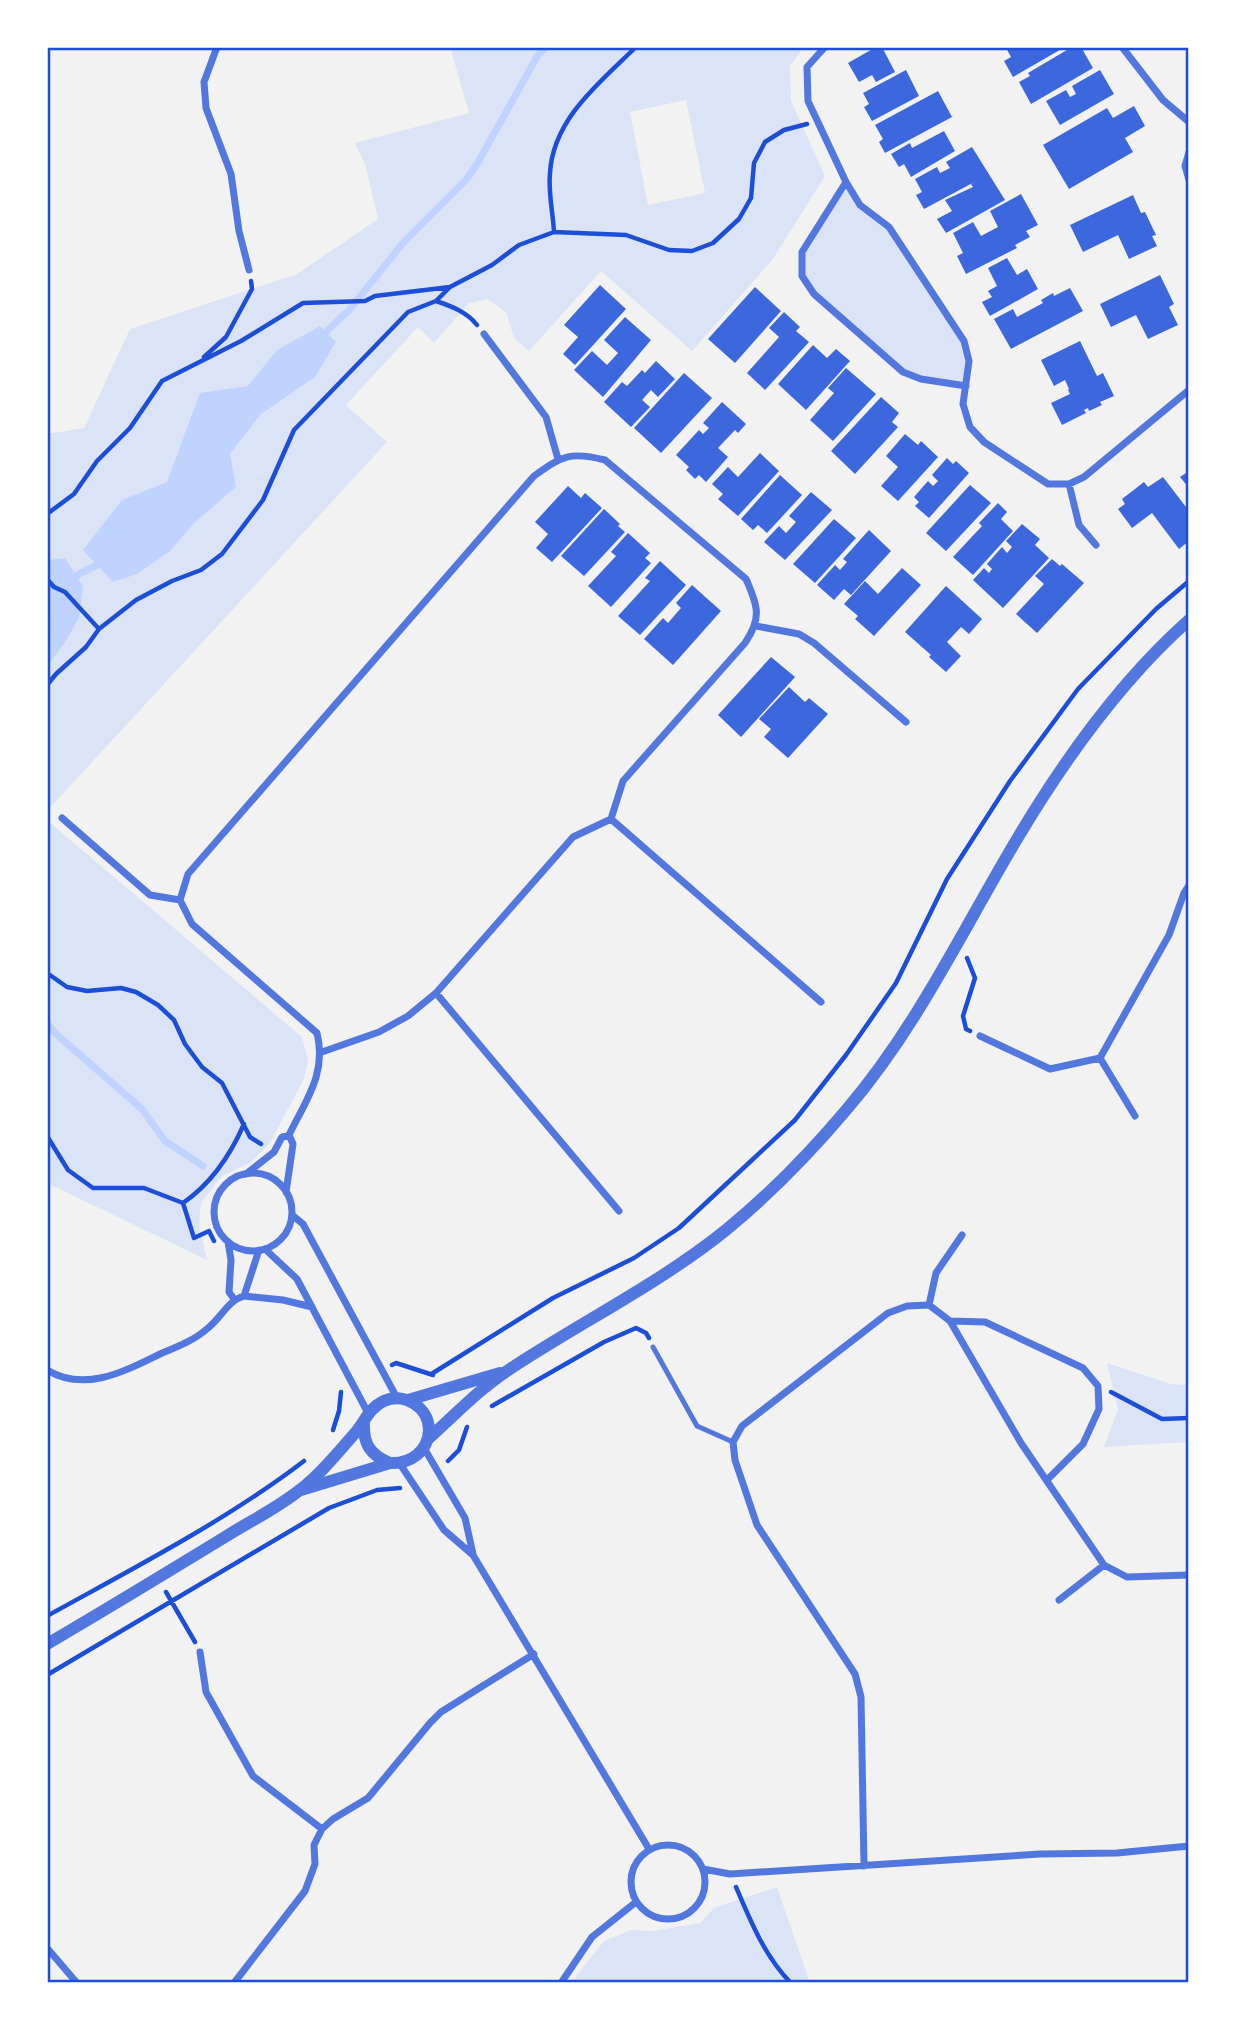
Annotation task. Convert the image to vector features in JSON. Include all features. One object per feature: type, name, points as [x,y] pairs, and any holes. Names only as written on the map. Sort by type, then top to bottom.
[{"type":"street","points":[[217,47],[204,82],[206,108],[231,174],[239,231],[250,270]]},
{"type":"street","points":[[825,47],[807,67],[808,101],[846,182],[860,205],[889,227],[964,341],[969,361],[963,404],[970,427],[984,443],[1048,484],[1069,484],[1084,477],[1189,390]]},
{"type":"street","points":[[1122,47],[1163,100],[1189,122]]},
{"type":"street","points":[[1189,152],[1185,166],[1189,180]]},
{"type":"street","points":[[846,182],[802,252],[802,275],[814,294],[903,372],[921,379],[966,386]]},
{"type":"street","points":[[484,334],[546,417],[558,459]]},
{"type":"street","points":[[234,1299],[229,1292],[232,1261],[228,1242],[215,1224],[215,1202],[226,1184],[246,1174],[274,1152],[282,1137],[289,1135],[318,1073],[321,1052],[317,1033],[192,924],[180,900],[188,874],[534,477],[558,459],[583,454],[605,460],[746,579],[756,602],[756,625],[745,643],[623,781],[611,819],[573,837],[436,993],[408,1016],[379,1032],[321,1052]]},
{"type":"street","points":[[1069,484],[1079,525],[1096,545]]},
{"type":"street","points":[[301,1490],[414,1459],[426,1444],[507,1371],[660,1277],[725,1230],[788,1175],[848,1108],[895,1046],[938,981],[1016,839],[1065,763],[1167,639],[1189,620]]},
{"type":"street","points":[[756,625],[799,634],[814,643],[906,722]]},
{"type":"street","points":[[62,818],[150,895],[180,900]]},
{"type":"street","points":[[611,819],[821,1002]]},
{"type":"street","points":[[980,1035],[1050,1069],[1100,1058],[1169,935],[1189,885]]},
{"type":"street","points":[[436,993],[619,1211]]},
{"type":"street","points":[[1100,1058],[1135,1116]]},
{"type":"street","points":[[286,1192],[293,1144],[289,1135]]},
{"type":"street","points":[[228,1242],[242,1250],[262,1250],[275,1244],[283,1236],[292,1215],[286,1192],[269,1177],[258,1173],[246,1174]]},
{"type":"street","points":[[292,1215],[303,1224],[380,1369],[403,1399],[419,1406],[426,1416],[429,1427],[426,1444],[438,1472],[465,1518],[473,1555]]},
{"type":"street","points":[[929,1306],[936,1273],[962,1236]]},
{"type":"street","points":[[244,1296],[262,1250]]},
{"type":"street","points":[[262,1250],[297,1279],[312,1307],[352,1383],[366,1418],[363,1436],[368,1448],[377,1458],[395,1463],[417,1487],[444,1530],[473,1555],[649,1849]]},
{"type":"street","points":[[47,1370],[85,1380],[105,1378],[128,1370],[200,1334],[209,1328],[234,1299],[244,1296],[283,1300],[312,1307]]},
{"type":"street","points":[[864,1866],[861,1697],[855,1674],[757,1525],[734,1460],[733,1442],[742,1426],[888,1313],[907,1306],[929,1306],[950,1321],[1021,1443],[1104,1565],[1127,1577],[1189,1575]]},
{"type":"street","points":[[950,1321],[985,1322],[1083,1368],[1098,1386],[1099,1409],[1083,1444],[1047,1480]]},
{"type":"street","points":[[47,1644],[301,1490],[324,1468],[376,1405],[386,1400],[403,1399],[507,1371]]},
{"type":"street","points":[[1059,1600],[1104,1565]]},
{"type":"street","points":[[200,1652],[206,1692],[253,1776],[322,1829]]},
{"type":"street","points":[[234,1983],[305,1892],[314,1864],[314,1845],[322,1829],[333,1819],[368,1798],[441,1712],[534,1654]]},
{"type":"street","points":[[675,1845],[697,1858],[703,1870],[703,1896],[695,1908],[684,1916],[671,1920],[657,1918],[645,1913],[636,1902],[630,1888],[631,1873],[638,1859],[649,1849],[675,1845]]},
{"type":"street","points":[[703,1870],[730,1874],[1040,1854],[1117,1853],[1189,1846]]},
{"type":"street","points":[[561,1983],[592,1937],[636,1902]]},
{"type":"street","points":[[47,1948],[77,1983]]},
{"type":"lane","points":[[653,1348],[697,1426],[733,1442]]},
{"type":"path","points":[[554,232],[550,173],[558,138],[584,97],[636,47]]},
{"type":"path","points":[[47,685],[86,647],[99,629],[136,600],[172,581],[201,570],[222,554],[262,500],[294,430],[408,312],[436,301],[450,287],[492,265],[519,245],[554,232],[626,235],[669,250],[692,251],[713,243],[739,219],[751,198],[754,163],[765,142],[784,130],[818,122]]},
{"type":"path","points":[[199,361],[226,337],[252,289],[250,270]]},
{"type":"path","points":[[47,514],[74,494],[97,461],[130,428],[162,381],[241,341],[303,303],[365,301],[375,296],[450,287]]},
{"type":"path","points":[[436,301],[471,318],[484,334]]},
{"type":"path","points":[[47,579],[65,592],[99,629]]},
{"type":"path","points":[[380,1369],[396,1363],[432,1374],[586,1279],[634,1258],[679,1228],[794,1120],[846,1055],[896,983],[947,879],[1017,771],[1078,689],[1156,609],[1189,581]]},
{"type":"path","points":[[960,941],[975,978],[963,1016],[966,1029],[980,1035]]},
{"type":"path","points":[[47,973],[67,987],[87,991],[121,988],[136,992],[158,1005],[174,1020],[185,1044],[202,1067],[222,1083],[250,1137],[274,1152]]},
{"type":"path","points":[[183,1203],[201,1190],[232,1153],[243,1124]]},
{"type":"path","points":[[47,1136],[68,1170],[93,1188],[144,1188],[183,1203]]},
{"type":"path","points":[[183,1203],[194,1238],[209,1231],[218,1251]]},
{"type":"path","points":[[488,1408],[604,1342],[636,1328],[646,1333],[653,1348]]},
{"type":"path","points":[[332,1434],[340,1410],[340,1393],[352,1383]]},
{"type":"path","points":[[1098,1386],[1162,1419],[1189,1418]]},
{"type":"path","points":[[438,1472],[459,1450],[469,1425]]},
{"type":"path","points":[[47,1616],[272,1486],[308,1458]]},
{"type":"path","points":[[47,1675],[329,1507],[377,1490],[417,1487]]},
{"type":"path","points":[[158,1578],[200,1652]]},
{"type":"path","points":[[730,1874],[748,1915],[778,1970],[791,1983]]},
{"type":"shaded area","points":[[450,47],[804,47],[790,66],[791,101],[825,176],[773,259],[692,351],[601,271],[529,351],[514,338],[506,312],[487,299],[469,303],[434,343],[418,327],[346,405],[387,442],[47,811],[47,666],[64,644],[65,558],[47,560],[47,493],[50,492],[47,480],[47,434],[84,428],[130,329],[297,274],[378,219],[365,164],[355,143],[469,113]],"holes":[[[686,100],[705,193],[648,205],[630,112]]]},
{"type":"shaded area","points":[[846,182],[860,205],[889,227],[964,341],[969,361],[966,386],[903,372],[814,294],[802,276],[802,252]]},
{"type":"shaded area","points":[[47,820],[302,1037],[308,1060],[304,1079],[270,1143],[250,1163],[222,1176],[201,1203],[199,1225],[207,1260],[47,1183]]},
{"type":"shaded area","points":[[1107,1363],[1171,1384],[1189,1385],[1189,1442],[1104,1447],[1118,1409]]},
{"type":"shaded area","points":[[777,1887],[810,1983],[573,1983],[604,1941],[631,1930],[653,1931],[700,1923],[714,1908]]},
{"type":"water","points":[[320,326],[336,342],[315,377],[261,414],[230,454],[236,487],[194,523],[170,551],[137,574],[113,582],[83,550],[122,500],[167,482],[200,393],[248,386],[277,350]]},
{"type":"water","points":[[65,558],[83,586],[79,618],[47,666],[47,560]]},
{"type":"building","points":[[876,47],[882,47],[895,72],[876,82],[872,75],[859,82],[848,63]]},
{"type":"building","points":[[1021,47],[1022,50],[1027,47],[1065,47],[1013,77],[1004,61],[1011,57],[1006,48]]},
{"type":"building","points":[[1072,47],[1081,47],[1093,68],[1031,104],[1019,82],[1030,76],[1028,73]]},
{"type":"building","points":[[906,70],[919,96],[872,121],[864,107],[869,104],[863,93]]},
{"type":"building","points":[[1100,70],[1114,94],[1060,125],[1046,101],[1066,90],[1070,97],[1076,94],[1072,86]]},
{"type":"building","points":[[938,91],[952,117],[885,153],[879,142],[883,139],[875,125]]},
{"type":"building","points":[[1134,106],[1145,126],[1125,138],[1133,152],[1069,189],[1043,145],[1107,108],[1113,118]]},
{"type":"building","points":[[944,131],[955,151],[911,177],[904,164],[899,167],[891,154],[910,143],[912,148]]},
{"type":"building","points":[[972,147],[1005,200],[946,233],[937,219],[952,211],[945,200],[973,187],[971,184],[980,179],[924,209],[916,195],[922,192],[915,179],[937,167],[940,173],[950,168],[946,162]]},
{"type":"building","points":[[1021,194],[1038,225],[1026,231],[1030,237],[1015,245],[1017,248],[966,274],[957,256],[963,253],[953,233],[973,222],[981,236],[998,227],[990,211]]},
{"type":"building","points":[[1133,195],[1156,235],[1152,236],[1157,246],[1129,259],[1118,235],[1083,252],[1070,225]]},
{"type":"building","points":[[1007,258],[1017,275],[1027,269],[1038,289],[990,316],[982,302],[992,297],[988,291],[997,286],[988,268]]},
{"type":"building","points":[[1160,275],[1174,304],[1169,307],[1178,325],[1148,339],[1136,315],[1111,327],[1100,304]]},
{"type":"building","points":[[600,285],[626,309],[575,365],[563,354],[578,337],[564,325]]},
{"type":"building","points":[[755,287],[781,311],[735,363],[708,339]]},
{"type":"building","points":[[1070,288],[1083,311],[1011,349],[994,319],[1013,309],[1017,317],[1043,303],[1041,300],[1053,293],[1054,296]]},
{"type":"building","points":[[784,312],[800,327],[796,331],[809,342],[765,390],[747,373],[779,337],[769,328]]},
{"type":"building","points":[[625,317],[651,340],[603,397],[574,370],[592,351],[607,365],[618,353],[604,340]]},
{"type":"building","points":[[1080,341],[1097,376],[1103,373],[1114,396],[1100,402],[1102,405],[1089,411],[1088,408],[1084,410],[1086,413],[1062,425],[1051,403],[1070,394],[1069,389],[1065,380],[1054,386],[1041,360]]},
{"type":"building","points":[[813,345],[827,358],[836,349],[850,361],[806,410],[778,384]]},
{"type":"building","points":[[656,361],[675,379],[658,397],[651,390],[642,400],[650,407],[631,427],[604,402],[622,382],[627,386],[642,370],[645,373]]},
{"type":"building","points":[[846,368],[876,394],[833,441],[810,420],[834,393],[828,388]]},
{"type":"building","points":[[684,373],[712,398],[661,453],[634,428]]},
{"type":"building","points":[[881,397],[899,413],[892,422],[898,427],[855,474],[831,451]]},
{"type":"building","points":[[722,402],[746,424],[738,433],[735,430],[718,448],[728,457],[706,482],[699,475],[695,479],[686,470],[689,467],[676,455],[699,430],[703,434],[709,428],[703,423]]},
{"type":"building","points":[[905,434],[918,445],[921,441],[938,457],[898,501],[881,486],[898,467],[886,456]]},
{"type":"building","points":[[760,453],[779,471],[738,516],[718,499],[723,494],[712,484],[728,467],[738,477]]},
{"type":"building","points":[[947,458],[953,464],[956,461],[969,473],[929,518],[915,506],[919,502],[914,497],[928,481],[933,486],[938,481],[932,475]]},
{"type":"building","points":[[1189,471],[1189,488],[1180,477]]},
{"type":"building","points":[[780,475],[802,495],[767,533],[758,525],[753,530],[741,519]]},
{"type":"building","points":[[1163,477],[1189,511],[1189,541],[1179,549],[1152,513],[1132,528],[1118,509],[1125,504],[1122,499],[1144,482],[1148,487]]},
{"type":"building","points":[[970,485],[991,503],[946,551],[926,533]]},
{"type":"building","points":[[568,486],[581,498],[585,493],[602,508],[552,562],[536,548],[548,534],[535,522]]},
{"type":"building","points":[[811,492],[832,510],[785,560],[764,542],[779,526],[786,533],[796,522],[789,516]]},
{"type":"building","points":[[998,503],[1007,512],[1001,519],[1013,531],[973,575],[953,557],[982,526],[979,523]]},
{"type":"building","points":[[604,509],[625,532],[584,576],[561,556]]},
{"type":"building","points":[[834,519],[856,538],[815,583],[793,564]]},
{"type":"building","points":[[1022,524],[1040,539],[1035,545],[1049,558],[1003,608],[973,580],[984,568],[989,573],[992,569],[987,564],[1002,547],[1007,553],[1012,547],[1006,541]]},
{"type":"building","points":[[869,530],[891,551],[851,595],[844,589],[834,600],[817,585],[835,565],[840,570],[847,562],[843,559]]},
{"type":"building","points":[[628,533],[650,553],[645,558],[651,563],[611,607],[588,586],[616,556],[611,552]]},
{"type":"building","points":[[1052,559],[1084,583],[1037,633],[1016,614],[1044,584],[1035,576]]},
{"type":"building","points":[[660,561],[686,585],[640,635],[618,616],[650,581],[645,578]]},
{"type":"building","points":[[902,568],[921,585],[874,636],[855,619],[858,616],[844,604],[865,581],[878,594]]},
{"type":"building","points":[[692,585],[721,611],[673,665],[644,639],[663,618],[668,623],[681,608],[676,603]]},
{"type":"building","points":[[946,586],[982,619],[969,634],[961,627],[947,642],[961,656],[946,672],[905,632]]},
{"type":"building","points":[[771,657],[795,677],[741,737],[718,715]]},
{"type":"building","points":[[789,687],[805,702],[809,698],[828,714],[788,758],[764,737],[771,729],[759,719]]},
{"type":"waterway","points":[[326,332],[350,309],[402,244],[466,180],[538,55],[546,47]]},
{"type":"waterway","points":[[77,575],[97,565]]},
{"type":"waterway","points":[[47,1023],[142,1109],[165,1141],[203,1166]]}]
